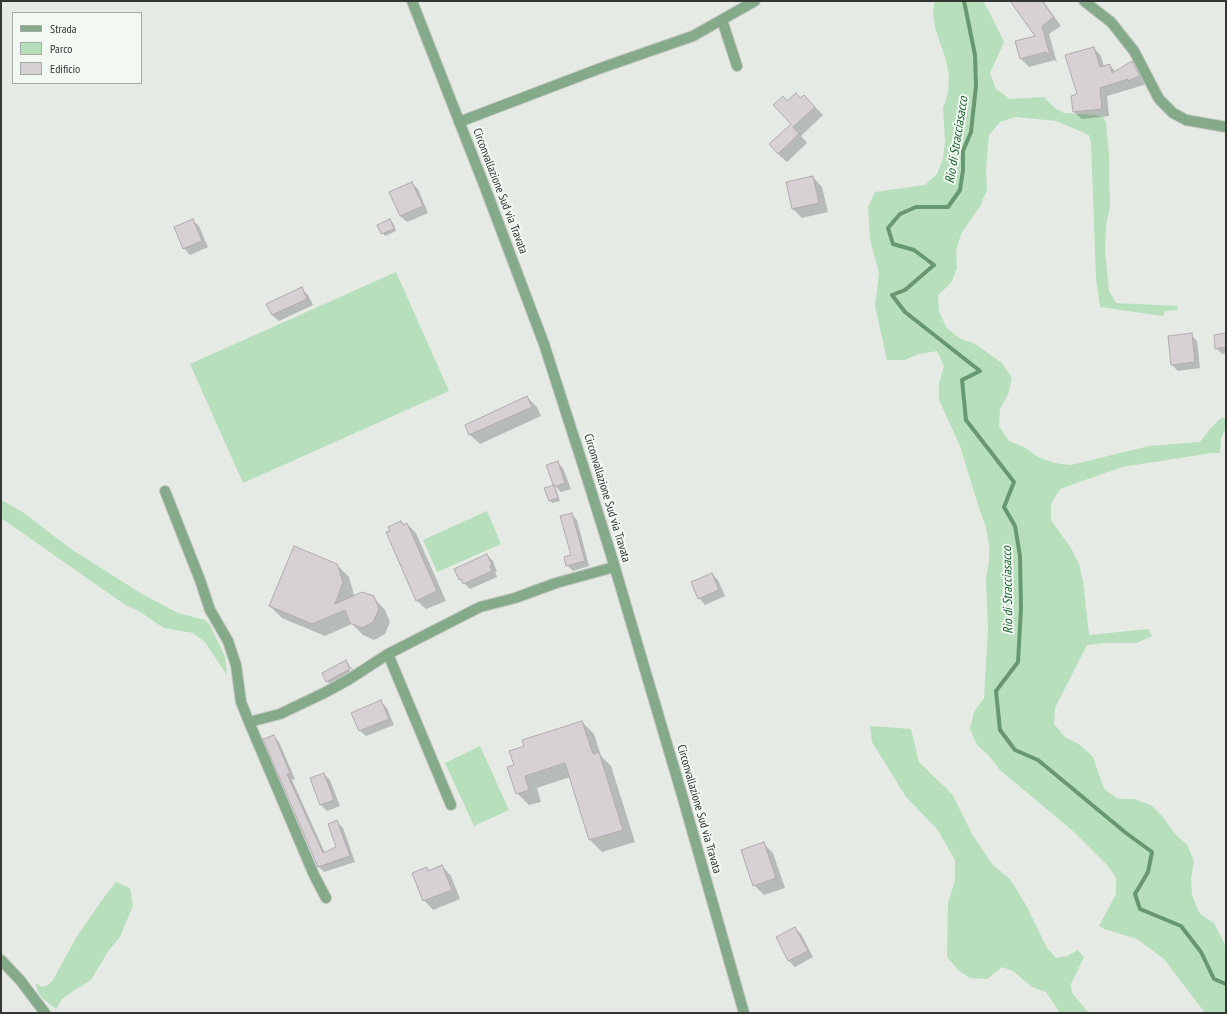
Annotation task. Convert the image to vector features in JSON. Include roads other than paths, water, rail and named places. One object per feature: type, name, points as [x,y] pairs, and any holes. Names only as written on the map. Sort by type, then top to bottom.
[{"type":"street","name":"Circonvallazione Sud via Travata","points":[[412,1],[544,344],[614,567],[682,795],[744,1013]]},
{"type":"street","points":[[459,122],[601,68],[693,36],[755,1]]},
{"type":"street","points":[[1084,1],[1111,22],[1134,51],[1159,99],[1173,113],[1186,120],[1226,127]]},
{"type":"street","points":[[722,20],[737,66]]},
{"type":"street","points":[[165,491],[200,580],[210,610],[228,641],[236,665],[241,702],[314,876],[326,898]]},
{"type":"street","points":[[249,722],[280,714],[324,693],[348,680],[388,654],[480,607],[515,598],[556,583],[614,567]]},
{"type":"street","points":[[388,654],[451,805]]},
{"type":"street","points":[[1,960],[20,980],[45,1013]]},
{"type":"waterway","name":"Rio di Stracciasacco","points":[[964,1],[975,55],[976,86],[971,132],[963,151],[963,170],[960,190],[948,207],[916,207],[900,214],[888,228],[893,244],[914,250],[934,265],[905,290],[892,295],[905,312],[980,371],[962,380],[966,420],[1014,482],[1004,507],[1015,526],[1020,556],[1021,608],[1018,662],[996,691],[1000,730],[1015,750],[1038,760],[1126,833],[1152,852],[1148,872],[1135,894],[1140,909],[1181,926],[1201,952],[1214,979],[1226,984]]}]
